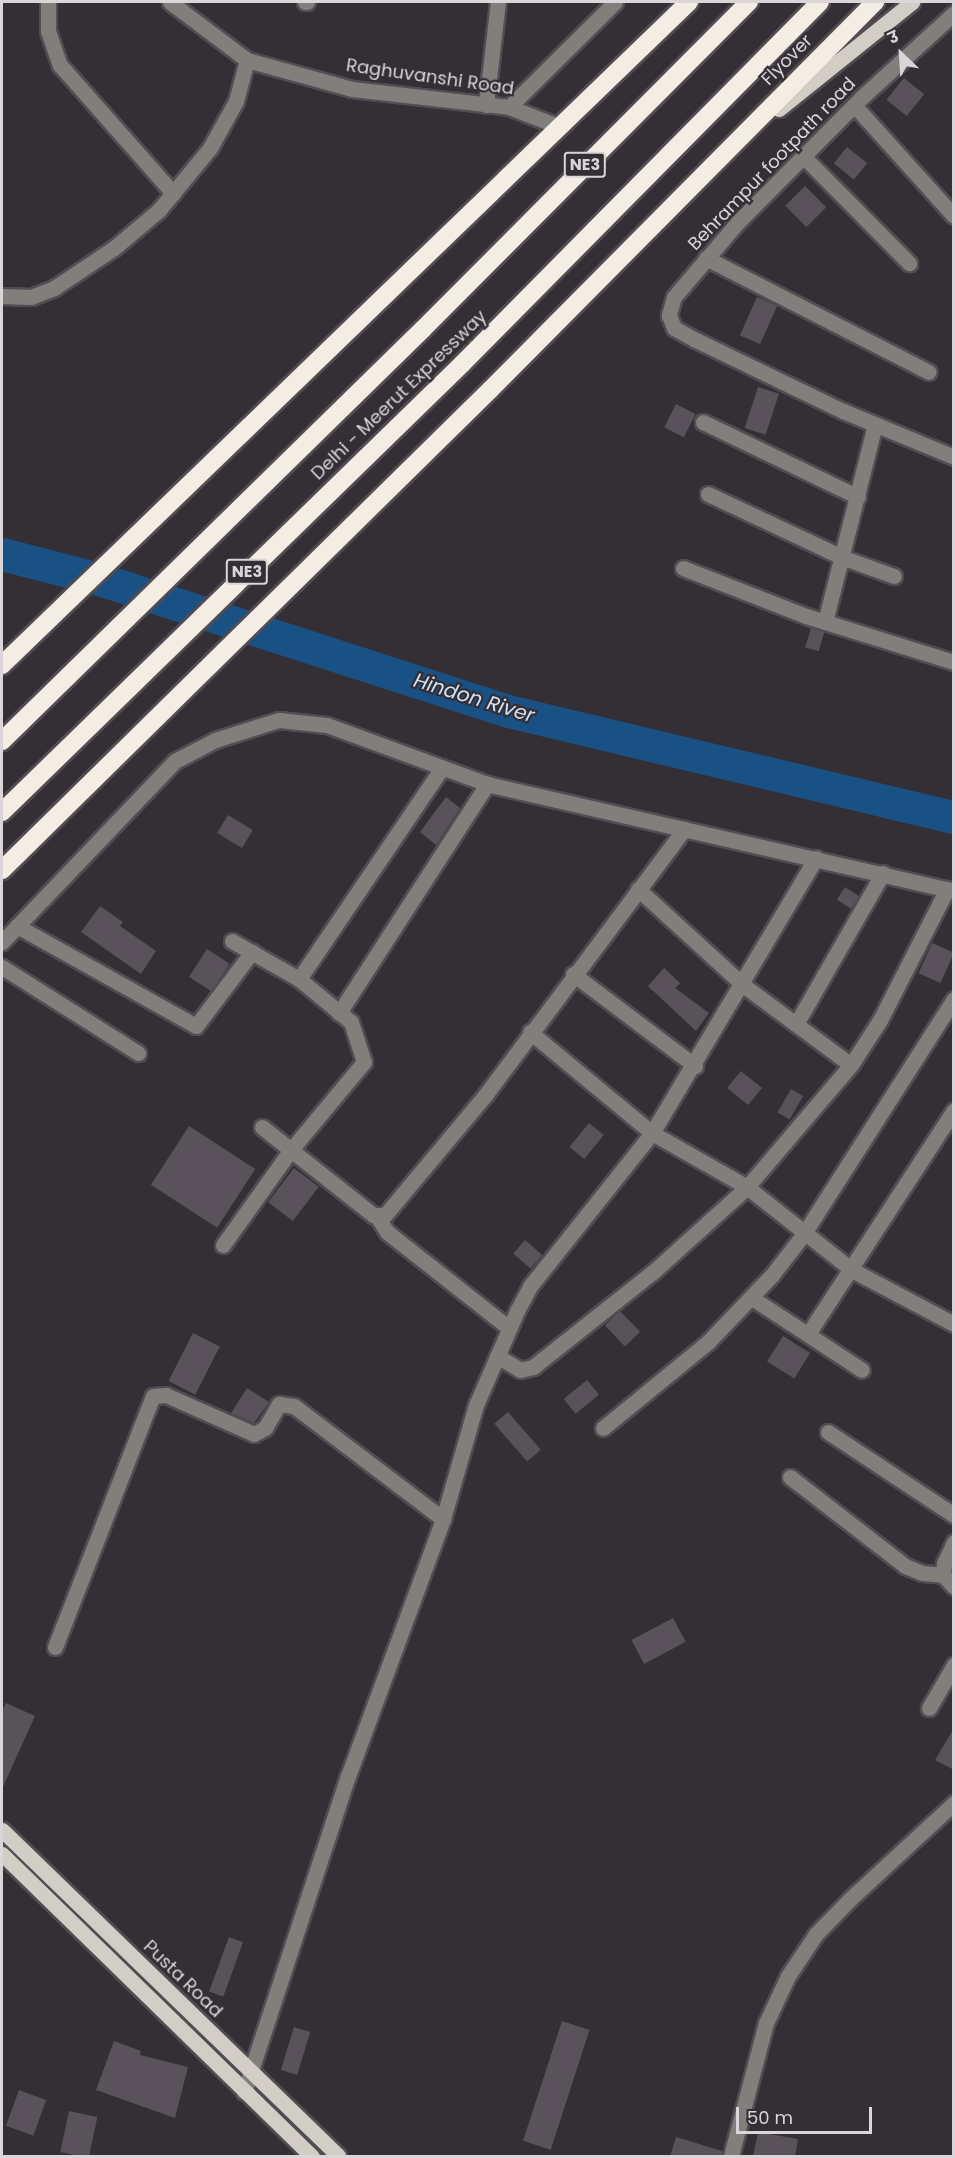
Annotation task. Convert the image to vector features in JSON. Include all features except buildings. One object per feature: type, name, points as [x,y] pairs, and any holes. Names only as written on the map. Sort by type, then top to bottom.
[{"type":"highway","points":[[2,665],[689,2]]},
{"type":"highway","name":"Delhi - Meerut Expressway","points":[[2,741],[423,328],[749,2]]},
{"type":"highway","name":"Delhi - Meerut Expressway","points":[[2,812],[462,364],[820,2]]},
{"type":"highway","name":"Flyover","points":[[2,870],[490,390],[875,2]]},
{"type":"main road","points":[[729,149],[912,2]]},
{"type":"main road","name":"Pusta Road","points":[[2,1830],[338,2157]]},
{"type":"main road","name":"Pusta Road","points":[[2,1854],[312,2157]]},
{"type":"street","points":[[48,2],[48,31],[60,65],[173,194]]},
{"type":"street","name":"Raghuvanshi Road","points":[[170,2],[247,60],[352,88],[509,107],[560,127]]},
{"type":"street","points":[[486,105],[498,2]]},
{"type":"street","points":[[509,107],[615,2]]},
{"type":"street","name":"Behrampur footpath road","points":[[875,424],[674,327],[669,315],[674,297],[706,258],[803,156],[854,105],[951,22]]},
{"type":"street","points":[[2,296],[31,297],[54,288],[114,248],[173,194],[222,127],[236,101],[247,60]]},
{"type":"street","points":[[854,105],[954,216]]},
{"type":"street","points":[[803,156],[909,263]]},
{"type":"street","points":[[706,258],[929,372]]},
{"type":"street","points":[[703,422],[858,497]]},
{"type":"street","points":[[825,622],[844,558],[875,424],[954,457]]},
{"type":"street","points":[[708,494],[844,558],[894,576]]},
{"type":"street","points":[[683,568],[825,622],[954,662]]},
{"type":"street","points":[[2,942],[175,761],[215,740],[279,720],[303,720],[327,725],[487,784],[950,890],[880,1020],[851,1065],[747,1187],[653,1272],[533,1367],[520,1370],[497,1356]]},
{"type":"street","points":[[299,980],[442,768]]},
{"type":"street","points":[[339,1012],[487,784]]},
{"type":"street","points":[[378,1218],[390,1211],[486,1094],[573,974],[684,829]]},
{"type":"street","points":[[244,2092],[253,2073],[348,1776],[443,1519],[476,1405],[509,1328],[531,1285],[652,1133],[695,1066],[816,858]]},
{"type":"street","points":[[796,1024],[883,873]]},
{"type":"street","points":[[638,889],[742,985],[851,1065]]},
{"type":"street","points":[[17,926],[196,1026],[252,952]]},
{"type":"street","points":[[223,1245],[290,1151],[364,1062],[351,1022],[299,980],[232,941]]},
{"type":"street","points":[[2,967],[138,1053]]},
{"type":"street","points":[[573,974],[695,1066]]},
{"type":"street","points":[[603,1428],[708,1342],[752,1298],[804,1235],[954,999]]},
{"type":"street","points":[[530,1032],[652,1133],[747,1187],[804,1235],[852,1270],[954,1324]]},
{"type":"street","points":[[808,1334],[852,1270],[954,1110]]},
{"type":"street","points":[[262,1127],[378,1218],[387,1232],[509,1328]]},
{"type":"street","points":[[752,1298],[862,1370]]},
{"type":"street","points":[[55,1647],[153,1396],[166,1395],[254,1434],[264,1428],[279,1404],[294,1406],[443,1519]]},
{"type":"street","points":[[828,1432],[954,1515]]},
{"type":"street","points":[[790,1477],[905,1566],[922,1573],[948,1581],[944,1563],[954,1542]]},
{"type":"street","points":[[928,1708],[954,1665]]},
{"type":"street","points":[[731,2157],[763,2034],[788,1976],[816,1934],[850,1899],[954,1803]]},
{"type":"waterway","name":"Hindon River","points":[[2,554],[99,579],[508,711],[954,817]]}]
